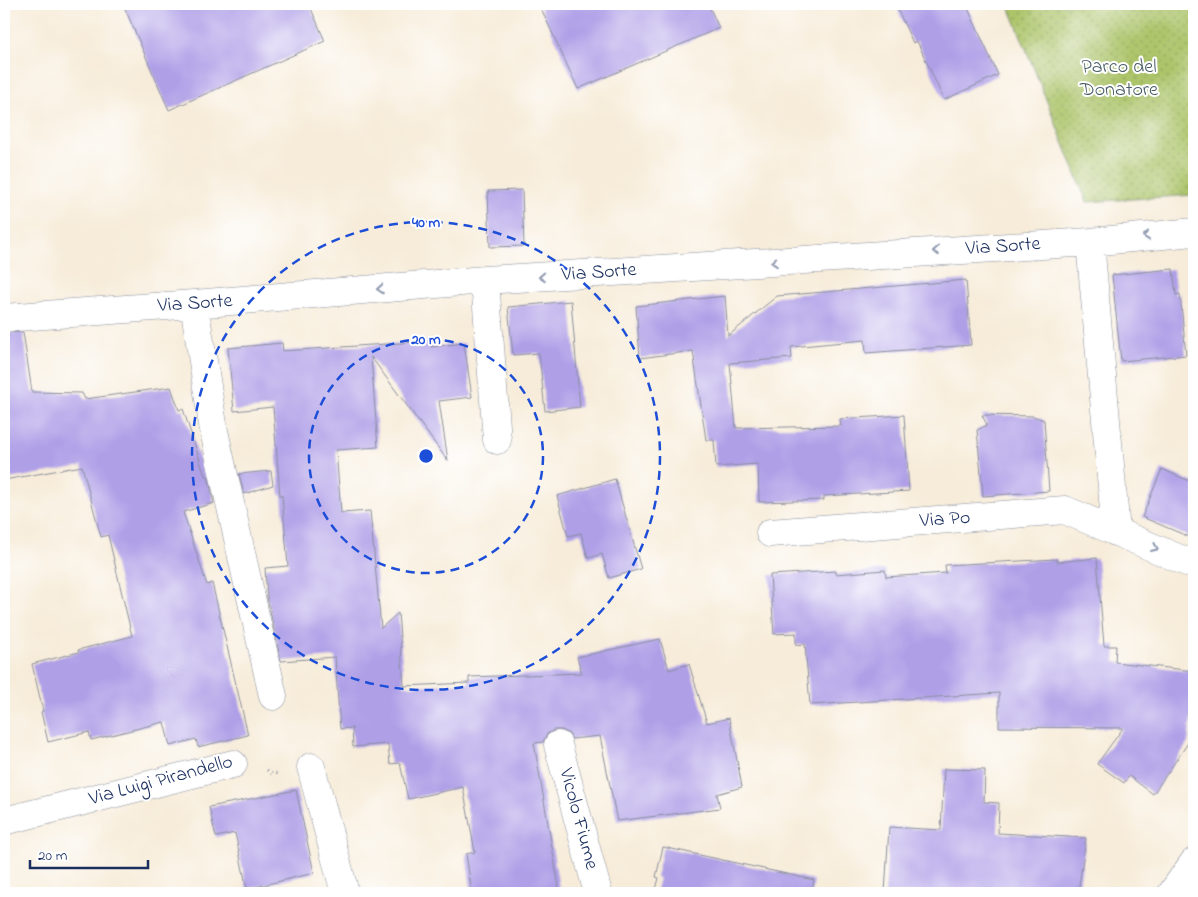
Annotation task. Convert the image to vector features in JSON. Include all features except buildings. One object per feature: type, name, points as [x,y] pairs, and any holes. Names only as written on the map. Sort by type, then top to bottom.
[{"type":"street","name":"Via Sorte","points":[[4,318],[485,280],[1090,242],[1194,232]]},
{"type":"street","points":[[1090,242],[1116,532]]},
{"type":"street","points":[[485,280],[497,440]]},
{"type":"street","points":[[194,304],[214,431],[273,696]]},
{"type":"street","name":"Via Po","points":[[770,533],[1066,510],[1194,565]]},
{"type":"street","name":"Vicolo Fiume","points":[[558,745],[598,893]]},
{"type":"street","name":"Via Luigi Pirandello","points":[[4,821],[233,764]]},
{"type":"street","points":[[311,767],[345,893]]},
{"type":"street","points":[[1173,893],[1194,862]]},
{"type":"path","name":"Via Luigi Pirandello","points":[[233,764],[249,756],[272,774],[311,767]]},
{"type":"green space","name":"Parco del Donatore","points":[[1008,4],[1194,4],[1194,195],[1087,202]]}]
